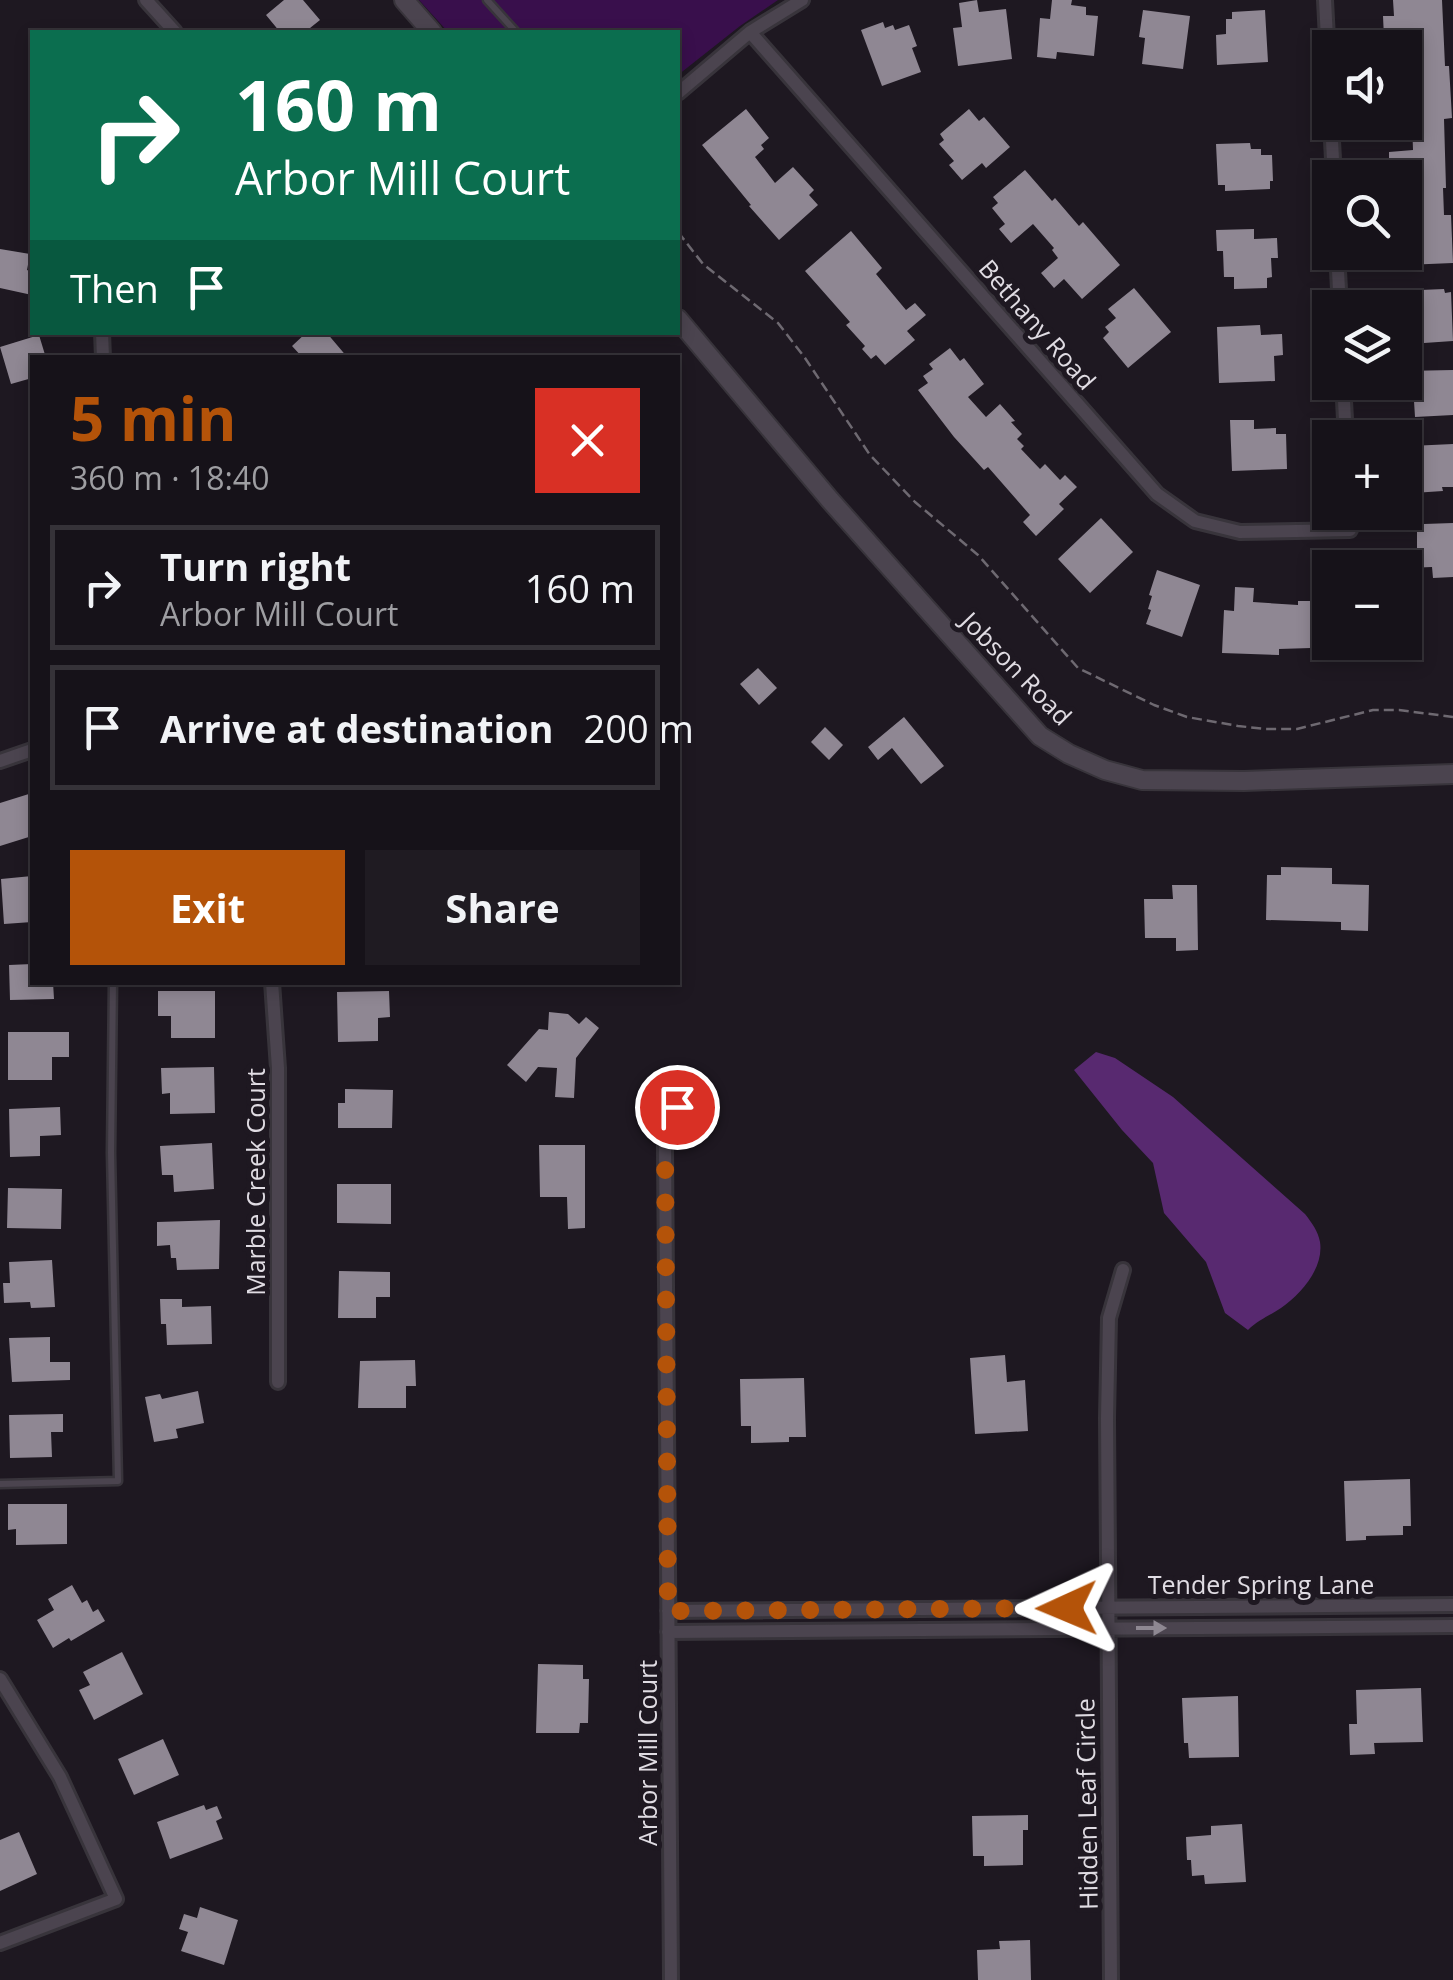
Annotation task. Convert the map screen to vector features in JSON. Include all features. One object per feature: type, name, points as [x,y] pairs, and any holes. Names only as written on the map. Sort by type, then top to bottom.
[{"type":"street","points":[[146,0],[173,30]]},
{"type":"street","points":[[680,91],[750,32],[802,0]]},
{"type":"street","points":[[1326,0],[1327,30]]},
{"type":"street","points":[[408,1],[430,30]]},
{"type":"street","name":"Bethany Road","points":[[750,32],[1157,494],[1195,521],[1240,532],[1350,530]]},
{"type":"street","name":"Jobson Road","points":[[680,321],[830,500],[1040,736],[1070,754],[1105,770],[1142,780],[1453,774]]},
{"type":"street","points":[[0,761],[30,751]]},
{"type":"street","name":"Marble Creek Court","points":[[272,985],[278,1068],[278,1382]]},
{"type":"street","name":"Arbor Mill Court","points":[[671,1980],[665,1146],[677,1107]]},
{"type":"street","name":"Hidden Leaf Circle","points":[[1111,1980],[1106,1418],[1109,1318],[1123,1270]]},
{"type":"street","points":[[1434,1605],[1434,1626]]},
{"type":"street","name":"Tender Spring Lane","points":[[668,1611],[1453,1605]]},
{"type":"street","name":"Tender Spring Lane","points":[[668,1632],[1453,1626]]},
{"type":"street","points":[[0,1679],[60,1777],[116,1899],[0,1943]]},
{"type":"lane","points":[[487,0],[514,30]]},
{"type":"lane","points":[[0,1484],[118,1481],[111,1153],[112,985]]},
{"type":"path","points":[[680,235],[703,264],[778,324],[870,455],[916,502],[978,555],[1078,668],[1154,705],[1238,726],[1298,729],[1373,710],[1453,717]]},
{"type":"shaded area","points":[[419,0],[778,0],[680,73],[680,30],[446,30]]},
{"type":"shaded area","points":[[1096,1052],[1115,1058],[1173,1097],[1305,1214],[1314,1227],[1320,1252],[1310,1280],[1289,1302],[1248,1330],[1225,1313],[1206,1262],[1164,1213],[1153,1163],[1074,1070]]},
{"type":"building","points":[[284,0],[303,0],[320,20],[308,30],[278,30],[266,15]]},
{"type":"building","points":[[977,0],[979,12],[1006,9],[1012,59],[958,66],[953,28],[962,27],[959,3]]},
{"type":"building","points":[[1052,0],[1072,0],[1071,5],[1086,7],[1086,15],[1098,16],[1094,56],[1057,52],[1056,59],[1037,57],[1040,18],[1050,19]]},
{"type":"building","points":[[1393,0],[1442,0],[1452,118],[1444,119],[1444,215],[1451,215],[1453,263],[1422,264],[1422,160],[1389,160],[1389,152],[1413,150],[1413,140],[1422,140],[1422,30],[1384,30],[1383,16],[1394,16]]},
{"type":"building","points":[[1143,10],[1190,16],[1183,69],[1142,64],[1145,38],[1139,37]]},
{"type":"building","points":[[1265,10],[1268,62],[1217,65],[1216,35],[1226,34],[1226,19],[1232,19],[1232,12]]},
{"type":"building","points":[[883,22],[885,28],[893,25],[895,30],[909,25],[921,72],[882,86],[861,30]]},
{"type":"building","points":[[746,109],[769,138],[755,157],[775,183],[793,167],[814,190],[809,195],[818,205],[779,240],[702,145]]},
{"type":"building","points":[[969,109],[979,121],[984,117],[1010,147],[986,168],[982,163],[962,180],[949,165],[954,161],[939,144],[944,140],[940,134]]},
{"type":"building","points":[[1250,143],[1251,149],[1261,149],[1261,155],[1272,155],[1270,189],[1225,191],[1225,185],[1218,185],[1216,144]]},
{"type":"building","points":[[1025,170],[1079,226],[1083,222],[1120,265],[1082,299],[1064,279],[1054,288],[1041,273],[1058,258],[1033,224],[1011,243],[999,229],[1005,224],[992,208],[998,203],[993,197]]},
{"type":"building","points":[[1254,229],[1254,239],[1277,238],[1278,258],[1271,258],[1272,277],[1267,278],[1267,288],[1234,289],[1234,277],[1224,277],[1223,251],[1217,251],[1216,230]]},
{"type":"building","points":[[851,231],[882,268],[876,274],[906,310],[915,303],[926,315],[907,331],[915,340],[885,365],[876,355],[871,359],[862,349],[865,346],[846,325],[850,322],[805,271]]},
{"type":"building","points":[[0,249],[30,254],[27,270],[30,295],[0,288]]},
{"type":"building","points":[[1134,288],[1171,332],[1128,368],[1103,338],[1109,332],[1105,327],[1116,318],[1108,309]]},
{"type":"building","points":[[1420,290],[1451,292],[1453,341],[1424,343]]},
{"type":"building","points":[[1260,325],[1261,335],[1282,334],[1283,355],[1274,356],[1275,381],[1219,383],[1217,327]]},
{"type":"building","points":[[39,335],[45,355],[30,355],[30,379],[11,384],[0,347]]},
{"type":"building","points":[[304,335],[329,335],[345,355],[300,355],[292,346]]},
{"type":"building","points":[[950,348],[960,361],[964,358],[984,384],[968,397],[986,417],[1000,404],[1022,434],[1017,439],[1024,446],[1021,449],[1040,469],[1045,464],[1060,480],[1065,475],[1077,487],[1059,504],[1064,509],[1036,536],[1023,522],[1030,515],[988,467],[984,470],[954,437],[918,390],[928,383],[923,376],[933,369],[929,364]]},
{"type":"building","points":[[1453,370],[1453,415],[1415,417],[1414,401],[1408,400],[1422,400],[1422,371]]},
{"type":"building","points":[[1230,420],[1254,420],[1254,429],[1276,428],[1276,434],[1286,434],[1287,469],[1232,471]]},
{"type":"building","points":[[1453,444],[1453,487],[1422,492],[1422,445]]},
{"type":"building","points":[[1101,518],[1133,552],[1090,593],[1058,559]]},
{"type":"building","points":[[1453,523],[1453,577],[1433,578],[1432,567],[1422,567],[1417,531],[1424,531],[1424,524]]},
{"type":"building","points":[[1157,570],[1200,585],[1182,637],[1146,624]]},
{"type":"building","points":[[1235,587],[1254,588],[1253,602],[1298,605],[1298,601],[1312,601],[1312,652],[1311,648],[1279,649],[1279,655],[1222,653],[1224,610],[1234,611]]},
{"type":"building","points":[[758,668],[777,688],[759,705],[740,684]]},
{"type":"building","points":[[904,717],[944,766],[921,784],[892,748],[878,760],[868,747]]},
{"type":"building","points":[[825,727],[843,745],[829,760],[811,742]]},
{"type":"building","points":[[30,794],[30,837],[0,846],[0,803]]},
{"type":"building","points":[[1281,867],[1332,868],[1332,884],[1369,885],[1368,931],[1341,930],[1341,922],[1266,920],[1267,875],[1281,875]]},
{"type":"building","points":[[30,876],[30,922],[4,924],[1,879]]},
{"type":"building","points":[[1172,885],[1197,885],[1198,950],[1176,951],[1176,938],[1145,938],[1144,899],[1173,899]]},
{"type":"building","points":[[30,964],[30,985],[53,985],[54,999],[10,1000],[9,965]]},
{"type":"building","points":[[158,991],[215,991],[215,1038],[171,1038],[171,1016],[158,1016]]},
{"type":"building","points":[[389,991],[390,1017],[378,1018],[378,1041],[338,1042],[337,992]]},
{"type":"building","points":[[549,1012],[568,1014],[579,1024],[586,1017],[599,1028],[576,1058],[574,1098],[555,1097],[557,1068],[538,1067],[526,1082],[507,1065],[539,1029],[548,1030]]},
{"type":"building","points":[[8,1032],[69,1032],[69,1057],[52,1057],[52,1080],[8,1080]]},
{"type":"building","points":[[214,1067],[215,1113],[170,1114],[170,1093],[162,1094],[161,1068]]},
{"type":"building","points":[[345,1089],[393,1090],[392,1128],[338,1128],[338,1103],[345,1103]]},
{"type":"building","points":[[60,1107],[61,1135],[40,1136],[40,1156],[10,1157],[9,1109]]},
{"type":"building","points":[[212,1143],[214,1189],[174,1192],[173,1175],[162,1175],[160,1146]]},
{"type":"building","points":[[539,1145],[585,1145],[585,1228],[568,1229],[567,1197],[540,1197]]},
{"type":"building","points":[[337,1184],[391,1184],[391,1224],[337,1223]]},
{"type":"building","points":[[8,1188],[62,1189],[61,1229],[7,1228]]},
{"type":"building","points":[[220,1220],[219,1269],[177,1270],[170,1245],[157,1246],[157,1222]]},
{"type":"building","points":[[52,1260],[55,1307],[31,1308],[30,1302],[4,1303],[3,1283],[10,1283],[9,1262]]},
{"type":"building","points":[[339,1271],[390,1272],[390,1297],[376,1297],[376,1318],[338,1318]]},
{"type":"building","points":[[160,1299],[182,1299],[182,1307],[211,1306],[212,1344],[167,1345]]},
{"type":"building","points":[[50,1337],[50,1362],[70,1362],[70,1380],[12,1382],[9,1338]]},
{"type":"building","points":[[1005,1355],[1007,1382],[1025,1380],[1028,1431],[975,1434],[970,1358]]},
{"type":"building","points":[[415,1360],[416,1386],[406,1386],[406,1408],[358,1408],[360,1361]]},
{"type":"building","points":[[804,1378],[806,1437],[789,1437],[789,1442],[751,1443],[751,1426],[741,1426],[740,1379]]},
{"type":"building","points":[[198,1391],[204,1423],[176,1429],[178,1438],[154,1442],[145,1397],[160,1394],[162,1399]]},
{"type":"building","points":[[63,1414],[63,1432],[51,1432],[52,1457],[10,1458],[9,1415]]},
{"type":"building","points":[[1410,1479],[1411,1526],[1403,1526],[1403,1535],[1346,1541],[1344,1481]]},
{"type":"building","points":[[8,1504],[67,1504],[67,1544],[16,1545],[16,1529],[8,1530]]},
{"type":"building","points":[[72,1585],[82,1603],[87,1600],[93,1612],[98,1609],[105,1621],[53,1648],[37,1620],[54,1610],[48,1599]]},
{"type":"building","points":[[122,1652],[143,1694],[94,1720],[79,1690],[90,1685],[83,1672]]},
{"type":"building","points":[[538,1664],[583,1665],[583,1679],[589,1679],[588,1723],[580,1723],[579,1733],[536,1733]]},
{"type":"building","points":[[1421,1688],[1423,1742],[1374,1743],[1375,1754],[1350,1755],[1349,1724],[1357,1724],[1356,1690]]},
{"type":"building","points":[[1238,1696],[1239,1757],[1189,1758],[1188,1743],[1184,1743],[1182,1698]]},
{"type":"building","points":[[163,1739],[179,1775],[134,1795],[118,1759]]},
{"type":"building","points":[[204,1805],[206,1810],[217,1806],[222,1818],[216,1821],[223,1839],[170,1859],[157,1822]]},
{"type":"building","points":[[1028,1815],[1028,1830],[1023,1830],[1023,1865],[984,1866],[984,1856],[973,1856],[972,1816]]},
{"type":"building","points":[[1242,1824],[1246,1882],[1205,1884],[1204,1875],[1192,1876],[1186,1837],[1211,1835],[1211,1826]]},
{"type":"building","points":[[19,1832],[37,1874],[0,1891],[0,1840]]},
{"type":"building","points":[[200,1907],[238,1920],[224,1965],[181,1951],[188,1932],[179,1929],[184,1914],[197,1918]]},
{"type":"building","points":[[1030,1940],[1031,1980],[978,1980],[977,1950],[1000,1949],[999,1941]]},
{"type":"route","points":[[677,1107],[665,1146],[668,1611],[1067,1608]]}]
